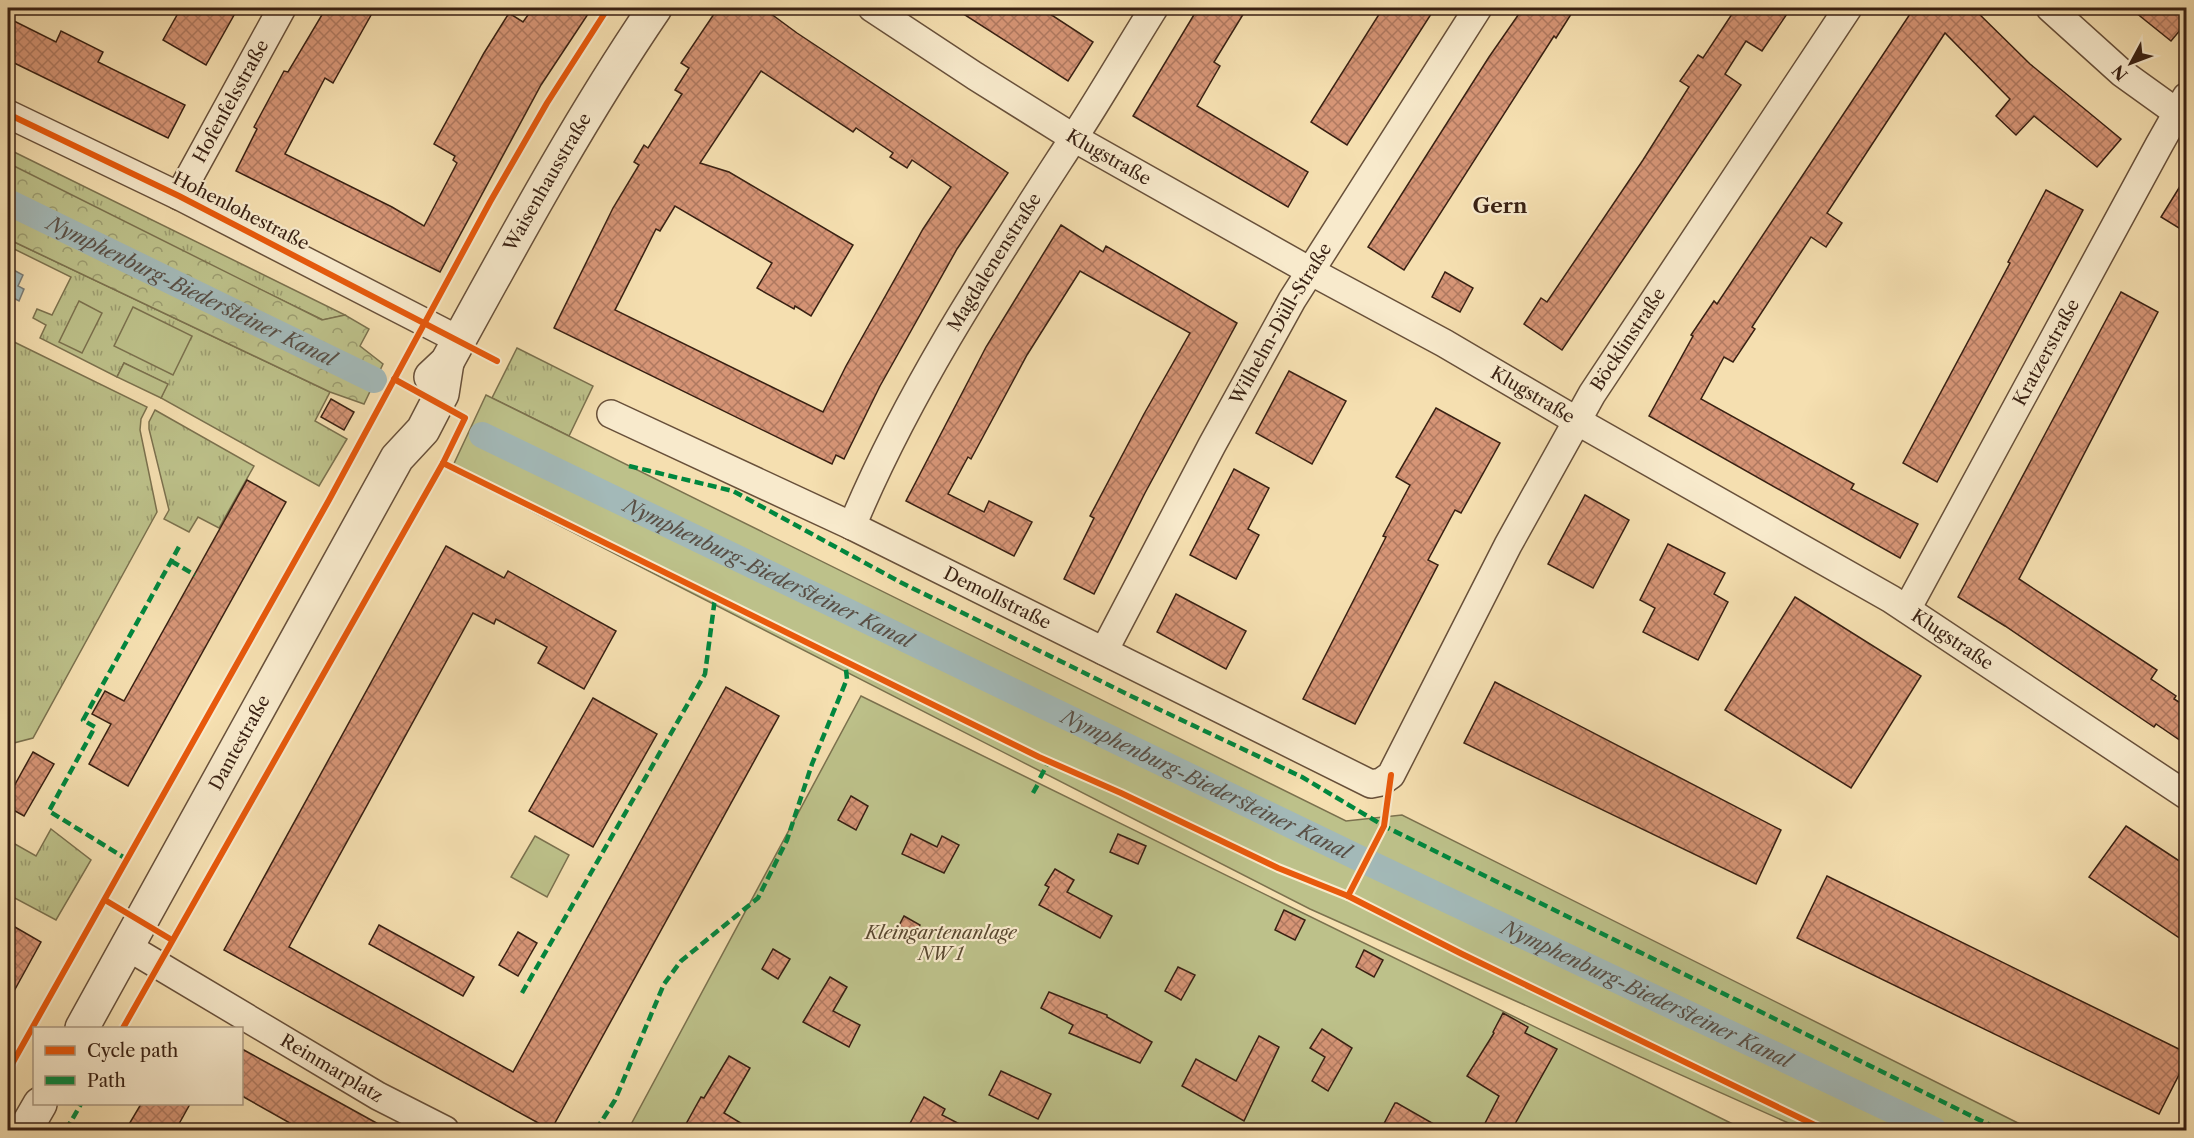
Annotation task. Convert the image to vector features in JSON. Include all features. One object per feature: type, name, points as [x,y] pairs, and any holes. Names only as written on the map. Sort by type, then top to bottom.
[{"type":"street","name":"Hofenfelsstraße","points":[[179,196],[282,8]]},
{"type":"street","name":"Waisenhausstraße","points":[[453,351],[564,152],[630,44],[655,8]]},
{"type":"street","name":"Klugstraße","points":[[872,8],[1074,138],[1444,344],[1907,609],[2187,795]]},
{"type":"street","name":"Magdalenenstraße","points":[[852,526],[898,429],[980,282],[1074,138],[1154,8]]},
{"type":"street","name":"Wilhelm-Düll-Straße","points":[[1104,651],[1212,445],[1310,271],[1478,8]]},
{"type":"street","name":"Böcklinstraße","points":[[1381,782],[1391,775],[1503,554],[1620,349],[1848,8]]},
{"type":"street","points":[[2050,8],[2122,73],[2183,110]]},
{"type":"street","name":"Kratzerstraße","points":[[1907,609],[2183,110]]},
{"type":"street","name":"Hohenlohestraße","points":[[8,114],[179,196],[453,351]]},
{"type":"street","name":"Dantestraße","points":[[83,1027],[397,458],[423,430],[442,394],[453,351]]},
{"type":"street","name":"Demollstraße","points":[[610,414],[852,526],[1371,784],[1381,782]]},
{"type":"street","name":"Reinmarplatz","points":[[128,947],[378,1096],[444,1131]]},
{"type":"street","points":[[25,1131],[39,1105]]},
{"type":"green space","points":[[8,149],[345,315],[323,320],[8,167]]},
{"type":"green space","points":[[8,163],[322,320],[345,315],[369,329],[360,346],[383,364],[364,404],[330,392],[8,239]]},
{"type":"green space","points":[[8,239],[330,392],[315,421],[347,439],[319,486],[161,398],[167,384],[124,363],[117,377],[40,338],[46,325],[33,318],[37,309],[52,315],[71,277],[8,246]]},
{"type":"green space","points":[[79,301],[102,313],[82,353],[59,342]]},
{"type":"green space","points":[[133,307],[192,336],[173,375],[114,346]]},
{"type":"green space","points":[[8,339],[147,407],[141,419],[140,430],[157,512],[33,738],[14,743],[8,752]]},
{"type":"green space","points":[[517,348],[593,386],[569,436],[492,398]]},
{"type":"green space","points":[[124,363],[168,384],[161,398],[117,377]]},
{"type":"green space","points":[[486,395],[1346,821],[1402,815],[2032,1130],[1804,1130],[1310,909],[451,470]]},
{"type":"green space","points":[[155,410],[254,466],[219,528],[198,517],[189,532],[164,519],[169,510],[149,429],[149,422]]},
{"type":"green space","name":"Kleingartenanlage NW 1","points":[[861,696],[1745,1130],[628,1130]]},
{"type":"green space","points":[[51,829],[91,860],[56,920],[13,897],[8,898],[8,840],[36,856]]},
{"type":"green space","points":[[535,836],[569,855],[547,897],[511,877]]},
{"type":"water","points":[[8,267],[23,275],[18,286],[24,289],[19,301],[8,295]]},
{"type":"building","points":[[181,8],[238,8],[206,65],[163,40]]},
{"type":"building","points":[[326,8],[375,8],[333,83],[325,78],[285,154],[392,207],[424,226],[457,163],[453,160],[455,156],[434,144],[484,53],[509,13],[523,22],[533,8],[592,8],[541,85],[440,272],[236,171],[257,129],[254,127],[284,71],[288,72]]},
{"type":"building","points":[[718,8],[763,8],[1008,173],[957,249],[880,386],[844,459],[836,455],[832,464],[554,328],[613,208],[639,165],[634,162],[644,145],[648,148],[682,94],[675,90],[689,68],[681,63]],"holes":[[[761,71],[853,132],[856,128],[893,153],[890,157],[907,168],[912,160],[951,187],[923,229],[846,366],[823,412],[615,310],[656,229],[660,231],[675,206],[772,263],[757,288],[811,316],[853,245],[729,172],[700,163]]]},
{"type":"building","points":[[954,8],[1041,8],[1093,42],[1068,81]]},
{"type":"building","points":[[1198,8],[1247,8],[1214,62],[1220,66],[1197,106],[1308,172],[1288,207],[1133,116]]},
{"type":"building","points":[[1383,8],[1435,8],[1347,145],[1311,122]]},
{"type":"building","points":[[1523,8],[1575,8],[1556,38],[1554,36],[1404,270],[1368,247],[1489,57]]},
{"type":"building","points":[[1736,8],[1791,8],[1762,51],[1746,41],[1725,74],[1741,85],[1562,350],[1524,324],[1541,298],[1547,302],[1643,160],[1689,87],[1680,81],[1698,55],[1703,58]]},
{"type":"building","points":[[1914,8],[1937,8],[1945,13],[1952,8],[1973,8],[2030,64],[2121,139],[2097,167],[2034,116],[2016,135],[1996,116],[2010,99],[1945,33],[1827,213],[1842,223],[1826,247],[1811,237],[1752,327],[1755,329],[1733,362],[1724,357],[1701,399],[1854,484],[1851,489],[1918,524],[1900,558],[1649,416],[1693,336],[1691,335],[1714,301],[1717,304]]},
{"type":"building","points":[[2130,8],[2175,8],[2187,16],[2187,22],[2171,41]]},
{"type":"building","points":[[8,18],[56,42],[61,31],[103,52],[98,62],[185,105],[168,138],[8,60]]},
{"type":"building","points":[[2187,175],[2187,233],[2161,217]]},
{"type":"building","points":[[2046,190],[2083,210],[1937,482],[1903,463],[2010,263],[2008,262]]},
{"type":"building","points":[[1061,225],[1103,252],[1106,246],[1237,323],[1145,493],[1094,594],[1064,579],[1094,518],[1090,516],[1190,333],[1080,271],[1027,355],[971,459],[968,457],[948,494],[984,512],[989,501],[1032,522],[1014,556],[906,501],[986,347]]},
{"type":"building","points":[[1445,272],[1473,288],[1460,312],[1432,297]]},
{"type":"building","points":[[2121,292],[2158,312],[2019,579],[2157,670],[2151,679],[2176,696],[2174,699],[2187,707],[2187,745],[2156,724],[2154,727],[2005,626],[1958,597]]},
{"type":"building","points":[[1289,371],[1346,401],[1312,464],[1256,433]]},
{"type":"building","points":[[331,399],[354,412],[344,430],[321,417]]},
{"type":"building","points":[[1436,408],[1500,443],[1461,513],[1455,510],[1428,560],[1438,565],[1355,724],[1303,699],[1410,485],[1396,477]]},
{"type":"building","points":[[1234,469],[1269,488],[1248,529],[1259,535],[1236,579],[1190,555]]},
{"type":"building","points":[[247,480],[286,502],[128,786],[89,764],[111,724],[92,714],[105,691],[124,701]]},
{"type":"building","points":[[1585,495],[1629,520],[1593,588],[1548,564]]},
{"type":"building","points":[[1668,544],[1725,573],[1714,594],[1728,602],[1698,660],[1643,632],[1655,608],[1640,600]]},
{"type":"building","points":[[446,546],[504,578],[508,571],[616,631],[584,689],[538,663],[547,647],[496,619],[494,624],[473,613],[289,947],[513,1072],[726,687],[779,716],[551,1130],[224,950]]},
{"type":"building","points":[[1176,594],[1246,631],[1226,669],[1157,632]]},
{"type":"building","points":[[1795,597],[1921,676],[1851,788],[1725,710]]},
{"type":"building","points":[[1495,682],[1781,830],[1756,884],[1464,743]]},
{"type":"building","points":[[593,698],[657,734],[593,847],[529,811]]},
{"type":"building","points":[[33,752],[54,764],[24,816],[8,807],[8,797]]},
{"type":"building","points":[[851,796],[868,806],[856,830],[838,820]]},
{"type":"building","points":[[2126,826],[2187,866],[2187,943],[2089,877]]},
{"type":"building","points":[[911,834],[937,847],[942,836],[959,845],[944,873],[902,854]]},
{"type":"building","points":[[1118,834],[1146,846],[1138,864],[1110,852]]},
{"type":"building","points":[[1055,869],[1074,880],[1067,892],[1112,916],[1100,938],[1039,905],[1049,887],[1045,885]]},
{"type":"building","points":[[1827,876],[2187,1053],[2187,1059],[2159,1114],[1797,938]]},
{"type":"building","points":[[1284,910],[1305,920],[1295,940],[1275,930]]},
{"type":"building","points":[[904,916],[920,925],[911,943],[894,935]]},
{"type":"building","points":[[8,923],[41,942],[8,1002]]},
{"type":"building","points":[[379,925],[474,977],[463,996],[369,944]]},
{"type":"building","points":[[518,932],[537,943],[518,976],[499,965]]},
{"type":"building","points":[[773,949],[790,959],[778,979],[762,969]]},
{"type":"building","points":[[1364,950],[1383,960],[1374,977],[1356,967]]},
{"type":"building","points":[[1178,967],[1195,975],[1181,1000],[1165,991]]},
{"type":"building","points":[[830,977],[847,987],[833,1011],[860,1025],[849,1047],[803,1022]]},
{"type":"building","points":[[1049,992],[1107,1015],[1152,1042],[1140,1063],[1069,1033],[1073,1025],[1041,1008]]},
{"type":"building","points":[[1503,1013],[1528,1027],[1525,1033],[1557,1049],[1511,1131],[1481,1131],[1499,1096],[1467,1076],[1494,1033]]},
{"type":"building","points":[[1322,1029],[1352,1048],[1328,1091],[1312,1081],[1325,1057],[1310,1048]]},
{"type":"building","points":[[1259,1036],[1279,1047],[1244,1121],[1182,1086],[1196,1059],[1236,1081]]},
{"type":"building","points":[[243,1050],[391,1131],[304,1131],[243,1097]]},
{"type":"building","points":[[729,1056],[750,1068],[724,1113],[754,1131],[698,1131],[686,1124]]},
{"type":"building","points":[[1001,1071],[1051,1094],[1038,1119],[989,1095]]},
{"type":"building","points":[[924,1097],[945,1109],[942,1115],[973,1131],[906,1131]]},
{"type":"building","points":[[1397,1103],[1446,1131],[1380,1131]]},
{"type":"building","points":[[140,1105],[189,1105],[175,1131],[125,1131]]},
{"type":"waterway","name":"Nymphenburg-Biedersteiner Kanal","points":[[8,202],[374,380]]},
{"type":"waterway","name":"Nymphenburg-Biedersteiner Kanal","points":[[482,435],[1365,861],[1934,1130]]},
{"type":"marked path","points":[[629,466],[733,491],[900,582],[1302,777],[1384,826],[2000,1130]]},
{"type":"marked path","points":[[128,860],[49,811],[95,727],[83,720],[180,545]]},
{"type":"marked path","points":[[171,561],[195,575]]},
{"type":"marked path","points":[[522,993],[705,674],[715,598]]},
{"type":"marked path","points":[[596,1130],[615,1100],[664,984],[681,961],[758,898],[787,840],[812,764],[847,679],[845,661]]},
{"type":"marked path","points":[[1040,778],[1049,761]]},
{"type":"marked path","points":[[1033,793],[1038,784]]},
{"type":"marked path","points":[[66,1130],[80,1105]]},
{"type":"cycle path","points":[[8,1071],[329,500],[490,202],[547,103],[608,8]]},
{"type":"cycle path","points":[[8,114],[179,196],[497,361]]},
{"type":"cycle path","points":[[124,1027],[443,463],[465,418],[394,379]]},
{"type":"cycle path","points":[[443,463],[1039,757],[1121,793],[1278,868],[1348,896],[1462,954],[1825,1130]]},
{"type":"cycle path","points":[[1348,896],[1384,826],[1391,775]]},
{"type":"cycle path","points":[[105,900],[172,940]]},
{"type":"district","name":"Gern","points":[[1500,205]]}]
